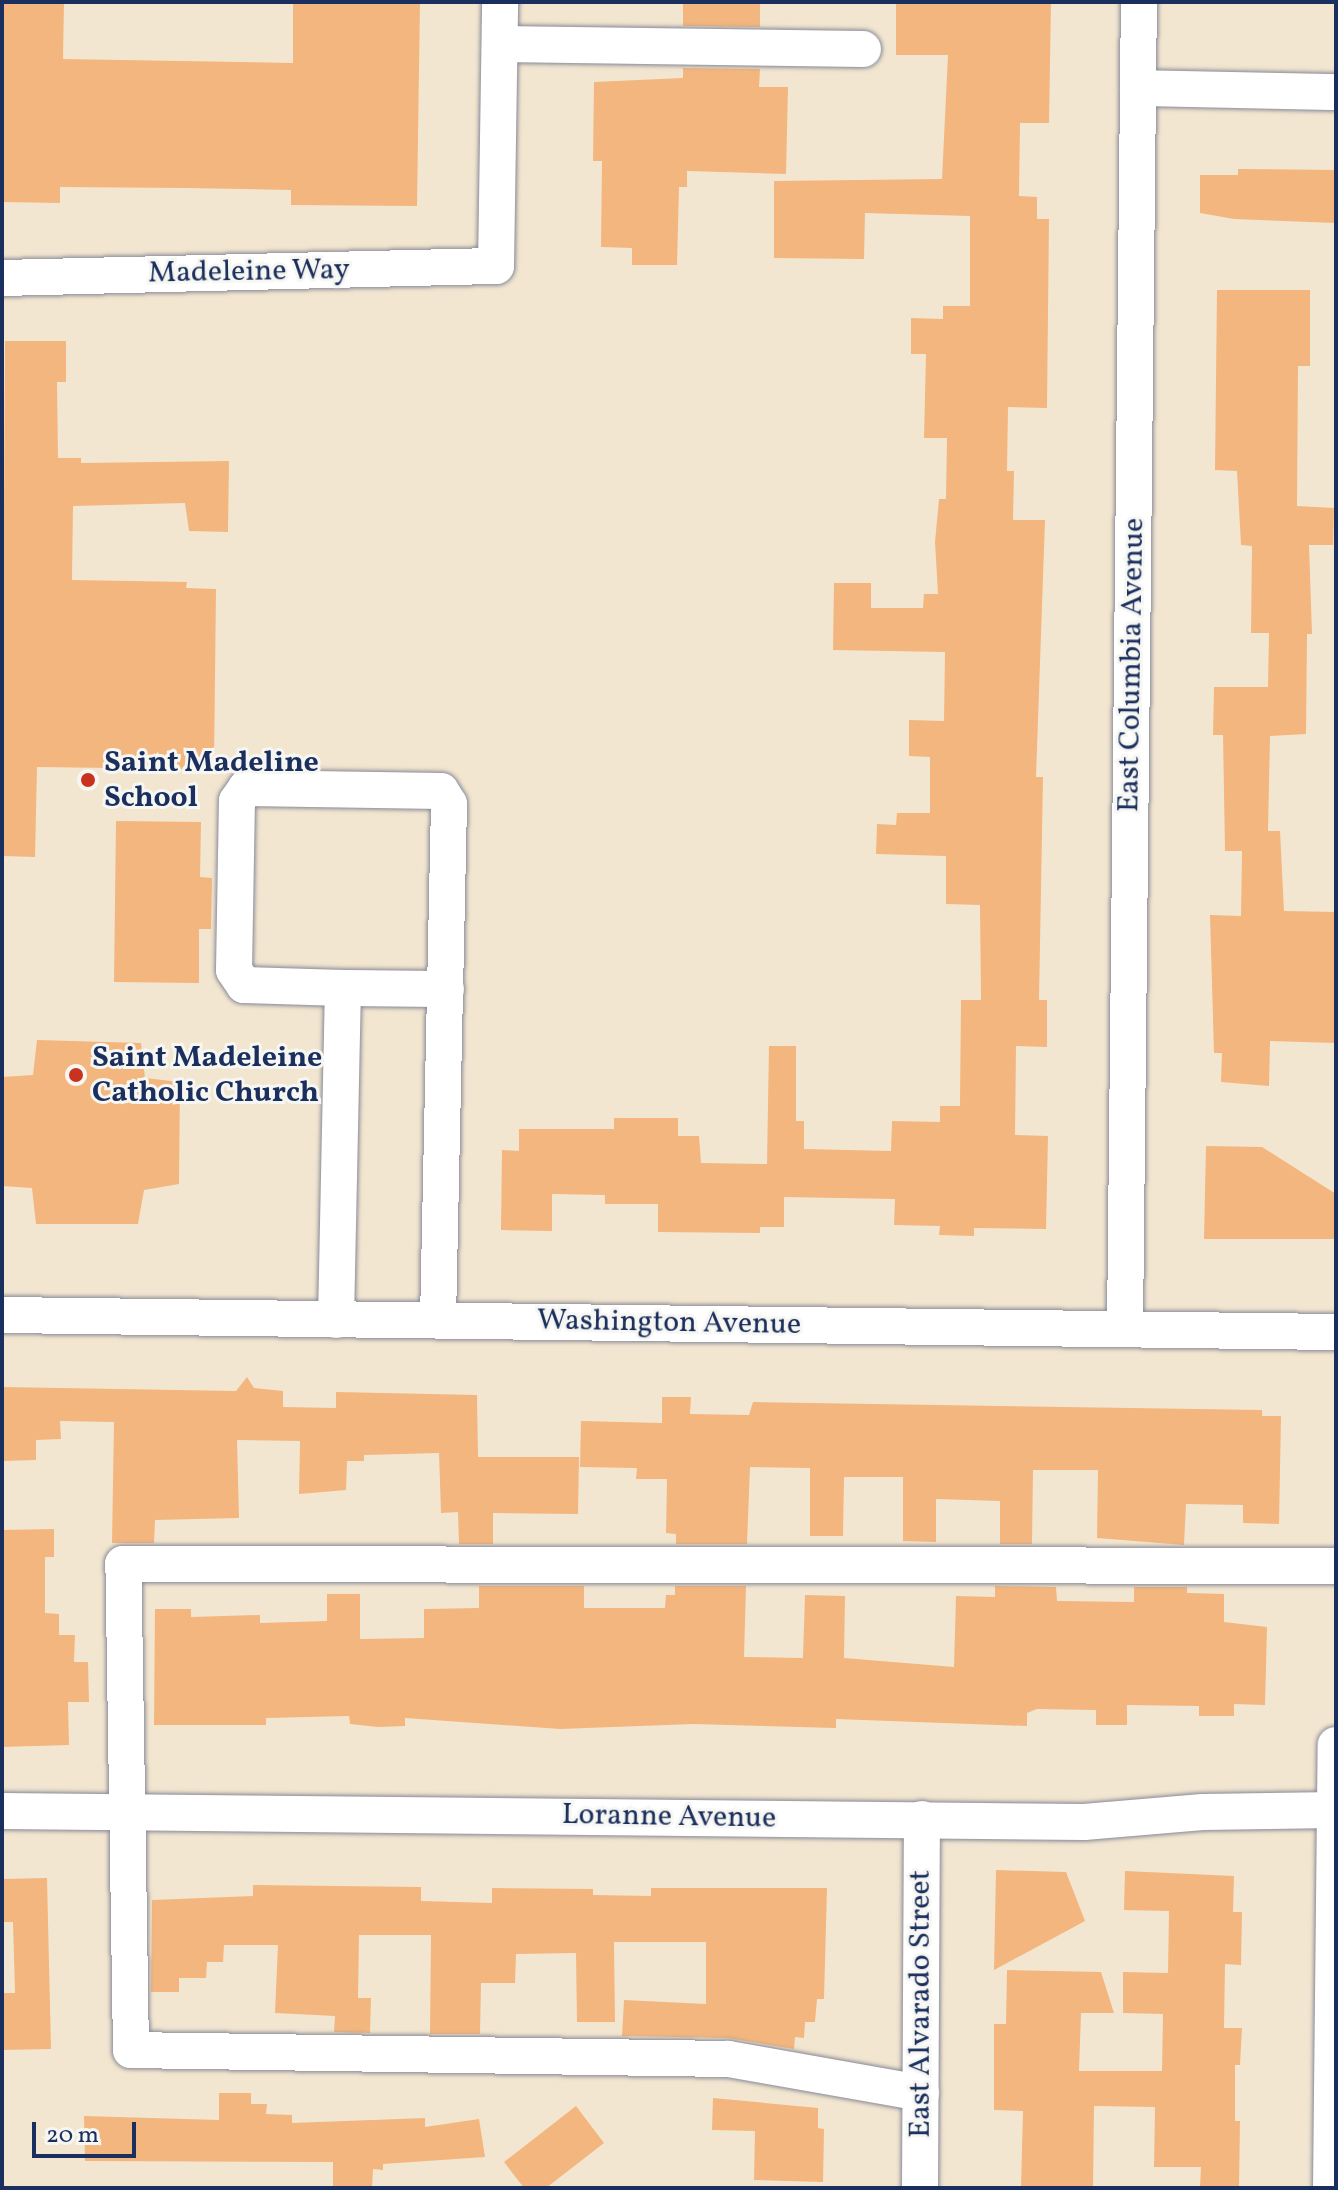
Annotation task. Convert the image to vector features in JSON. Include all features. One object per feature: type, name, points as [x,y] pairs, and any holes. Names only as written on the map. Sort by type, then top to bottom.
[{"type":"street","points":[[500,2],[500,44],[863,49]]},
{"type":"street","name":"East Columbia Avenue","points":[[1125,1329],[1139,2]]},
{"type":"street","name":"Madeleine Way","points":[[2,278],[496,266],[500,44]]},
{"type":"street","points":[[1138,88],[1336,92]]},
{"type":"street","points":[[438,1320],[446,989],[449,804],[441,791],[246,788],[237,801],[234,970],[244,985],[446,989]]},
{"type":"street","points":[[336,1320],[343,988]]},
{"type":"street","name":"Washington Avenue","points":[[2,1315],[1336,1332]]},
{"type":"street","points":[[921,2093],[728,2059],[131,2050],[123,1564],[1336,1566]]},
{"type":"street","points":[[1331,2188],[1336,1745]]},
{"type":"street","name":"Loranne Avenue","points":[[2,1811],[1084,1822],[1203,1812],[1335,1810]]},
{"type":"street","name":"East Alvarado Street","points":[[920,2188],[922,1819]]},
{"type":"building","points":[[2,2],[64,2],[63,59],[293,63],[293,2],[420,2],[417,206],[291,205],[291,190],[186,188],[60,187],[60,203],[2,202]]},
{"type":"building","points":[[683,2],[760,2],[760,27],[683,26]]},
{"type":"building","points":[[896,2],[1051,2],[1049,123],[1020,123],[1019,196],[1037,197],[1037,219],[1049,219],[1047,408],[1008,407],[1007,471],[1014,471],[1013,520],[1045,520],[1036,777],[1043,777],[1039,1000],[1047,1000],[1047,1047],[1016,1046],[1015,1135],[1048,1136],[1046,1229],[974,1228],[974,1236],[939,1235],[940,1226],[894,1225],[895,1199],[784,1197],[784,1227],[760,1227],[760,1233],[658,1232],[658,1204],[605,1204],[605,1195],[552,1194],[552,1231],[501,1230],[502,1150],[519,1151],[519,1129],[614,1129],[614,1118],[678,1118],[678,1136],[699,1136],[701,1163],[767,1164],[769,1046],[796,1046],[796,1121],[804,1121],[804,1149],[891,1151],[892,1121],[940,1122],[940,1106],[960,1106],[961,1000],[981,1000],[980,905],[946,904],[946,856],[876,854],[877,824],[896,825],[897,813],[930,813],[930,757],[909,756],[909,720],[944,721],[945,652],[833,650],[834,583],[871,583],[871,608],[923,608],[924,594],[938,594],[935,542],[939,499],[946,499],[947,438],[924,438],[926,354],[911,354],[911,318],[943,319],[943,306],[970,306],[970,216],[865,213],[864,259],[774,258],[774,181],[942,179],[948,55],[896,55]]},
{"type":"building","points":[[683,68],[760,69],[759,87],[788,87],[786,174],[687,171],[687,187],[679,187],[677,265],[632,265],[632,248],[601,247],[602,161],[593,161],[594,82],[683,78]]},
{"type":"building","points":[[1238,169],[1336,170],[1336,223],[1234,219],[1200,213],[1200,175],[1238,175]]},
{"type":"building","points":[[1217,290],[1310,290],[1310,366],[1298,366],[1297,506],[1334,508],[1333,545],[1309,545],[1312,634],[1307,634],[1306,734],[1270,736],[1268,831],[1280,831],[1284,911],[1336,912],[1336,1043],[1270,1041],[1269,1086],[1221,1082],[1222,1053],[1214,1053],[1210,915],[1241,916],[1242,851],[1225,851],[1223,735],[1213,735],[1214,687],[1268,687],[1269,633],[1251,633],[1252,546],[1241,545],[1237,471],[1215,470]]},
{"type":"building","points":[[5,341],[66,341],[66,382],[57,382],[58,458],[81,458],[81,463],[229,461],[228,532],[189,531],[185,503],[73,506],[72,580],[187,582],[186,588],[216,589],[214,764],[185,763],[184,769],[37,767],[35,857],[2,856]]},
{"type":"building","points":[[116,821],[201,822],[200,877],[212,878],[211,929],[199,929],[199,983],[114,982]]},
{"type":"building","points":[[37,1040],[141,1043],[145,1078],[180,1082],[179,1184],[144,1190],[138,1224],[36,1224],[32,1188],[2,1186],[2,1077],[33,1075]]},
{"type":"building","points":[[1206,1146],[1262,1147],[1336,1194],[1336,1239],[1204,1239]]},
{"type":"building","points":[[247,1377],[254,1388],[283,1391],[283,1407],[336,1408],[336,1392],[477,1395],[478,1457],[579,1457],[578,1514],[493,1513],[493,1544],[459,1544],[458,1512],[441,1513],[439,1453],[364,1455],[364,1461],[347,1461],[346,1490],[299,1494],[300,1441],[237,1440],[239,1518],[155,1520],[154,1543],[112,1543],[114,1422],[60,1421],[61,1439],[36,1440],[36,1460],[2,1461],[2,1387],[236,1391]]},
{"type":"building","points":[[662,1397],[691,1397],[690,1414],[749,1415],[753,1402],[1262,1410],[1262,1416],[1281,1416],[1279,1524],[1243,1523],[1243,1505],[1186,1504],[1184,1545],[1097,1538],[1098,1470],[1033,1470],[1032,1544],[1000,1544],[1000,1501],[936,1499],[936,1542],[903,1541],[903,1477],[844,1477],[843,1536],[810,1536],[810,1468],[750,1467],[747,1544],[676,1544],[676,1534],[666,1533],[667,1479],[636,1479],[637,1468],[580,1467],[581,1421],[662,1423]]},
{"type":"building","points":[[54,1529],[54,1557],[45,1557],[45,1613],[59,1614],[59,1635],[75,1635],[74,1662],[88,1662],[89,1702],[68,1702],[69,1745],[2,1747],[2,1530]]},
{"type":"building","points":[[479,1586],[584,1586],[584,1608],[665,1608],[666,1595],[675,1595],[675,1586],[746,1586],[744,1657],[803,1658],[805,1595],[845,1596],[844,1658],[954,1667],[956,1596],[995,1597],[995,1586],[1056,1587],[1057,1601],[1134,1602],[1134,1587],[1187,1587],[1187,1593],[1224,1594],[1224,1622],[1267,1627],[1265,1705],[1234,1704],[1234,1716],[1199,1716],[1199,1706],[1127,1705],[1127,1725],[1096,1725],[1096,1710],[1037,1709],[1027,1713],[1027,1726],[836,1719],[836,1728],[693,1724],[560,1729],[405,1718],[405,1726],[378,1727],[350,1724],[349,1716],[266,1718],[266,1725],[154,1725],[155,1609],[191,1609],[191,1617],[260,1615],[260,1623],[327,1621],[327,1594],[360,1594],[360,1639],[424,1638],[424,1609],[479,1608]]},
{"type":"building","points":[[996,1870],[1066,1872],[1085,1921],[994,1970]]},
{"type":"building","points":[[1125,1871],[1234,1876],[1233,1912],[1242,1912],[1241,1965],[1225,1964],[1224,2028],[1242,2028],[1240,2065],[1235,2065],[1235,2121],[1240,2121],[1239,2188],[1200,2188],[1201,2167],[1154,2167],[1155,2107],[1094,2106],[1093,2188],[1021,2188],[1023,2111],[994,2110],[994,2024],[1006,2024],[1007,1970],[1101,1972],[1114,2013],[1081,2013],[1079,2071],[1162,2071],[1163,2014],[1123,2013],[1123,1972],[1168,1973],[1169,1911],[1124,1910]]},
{"type":"building","points":[[47,1878],[51,2049],[2,2050],[2,1993],[15,1993],[13,1922],[2,1922],[2,1879]]},
{"type":"building","points":[[253,1885],[421,1887],[421,1901],[492,1903],[492,1888],[593,1889],[593,1895],[651,1896],[651,1888],[827,1888],[824,1999],[817,1999],[815,2022],[805,2022],[804,2038],[795,2037],[794,2049],[728,2038],[622,2036],[624,2000],[706,2004],[706,1942],[614,1942],[615,2022],[577,2022],[576,1953],[516,1954],[515,1983],[481,1983],[480,2034],[430,2034],[431,1935],[359,1935],[358,1998],[371,1998],[370,2033],[334,2032],[335,2016],[275,2013],[278,1945],[224,1945],[223,1962],[207,1962],[206,1978],[179,1978],[179,1992],[151,1992],[152,1900],[253,1896]]},
{"type":"building","points":[[219,2093],[251,2093],[251,2104],[267,2104],[266,2114],[292,2115],[292,2123],[425,2118],[425,2127],[479,2119],[485,2157],[383,2164],[383,2170],[373,2169],[372,2188],[333,2188],[333,2162],[85,2161],[84,2116],[219,2120]]},
{"type":"building","points":[[713,2098],[818,2108],[818,2128],[824,2129],[823,2182],[754,2180],[755,2131],[712,2130]]},
{"type":"building","points":[[576,2106],[604,2143],[546,2188],[524,2188],[504,2162]]},
{"type":"place","name":"Saint Madeline School","points":[[88,780]]},
{"type":"place","name":"Saint Madeleine Catholic Church","points":[[76,1075]]}]
